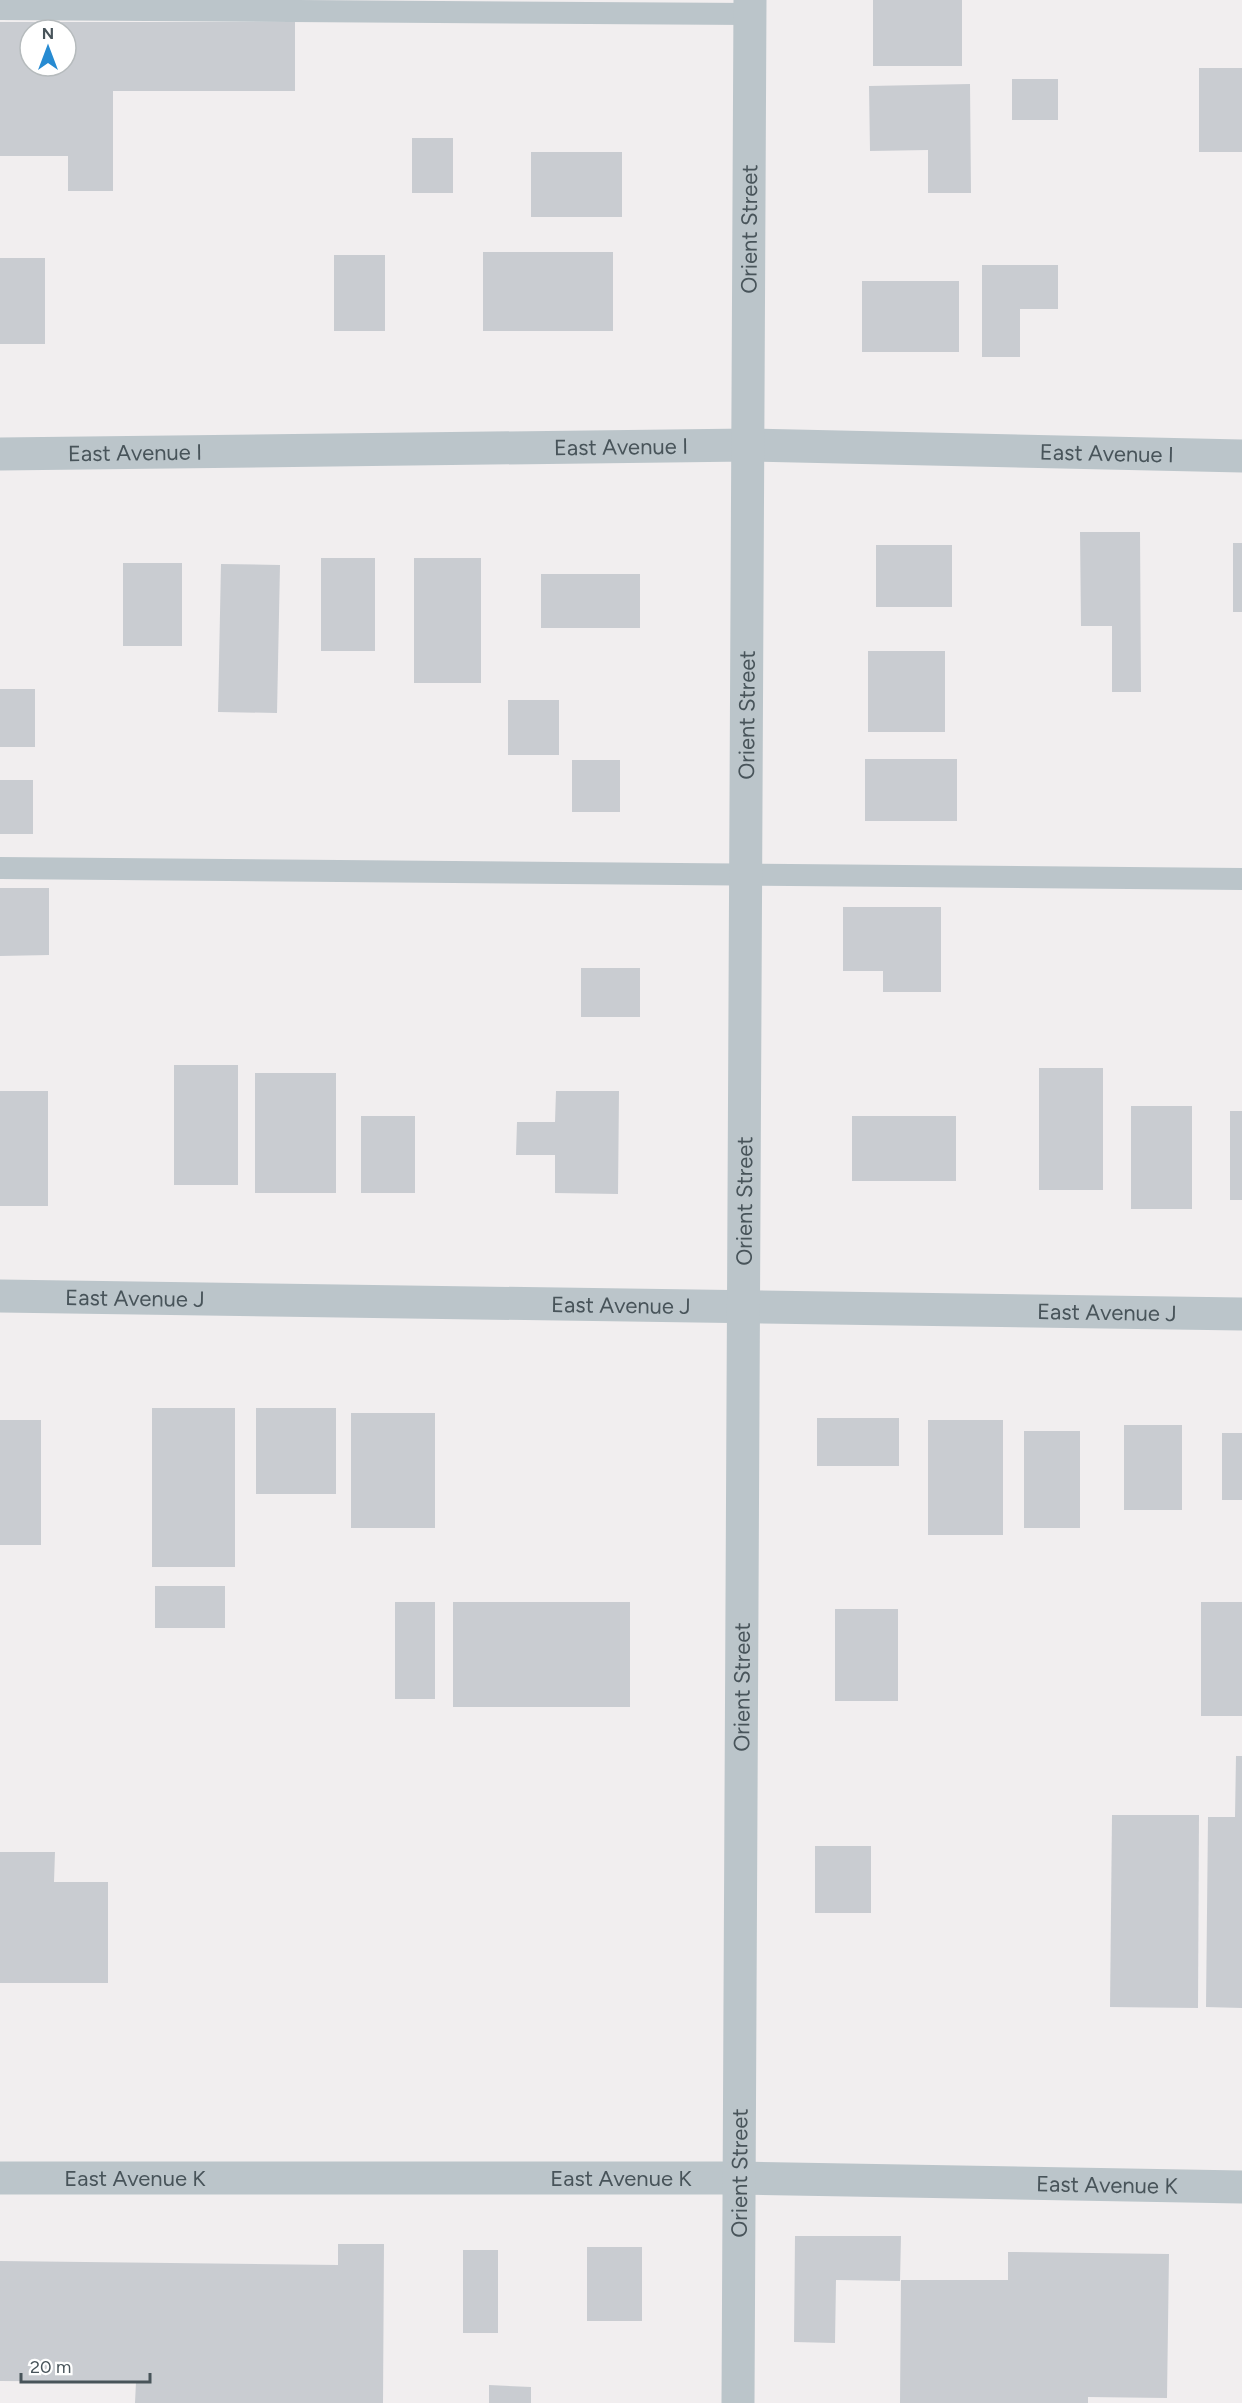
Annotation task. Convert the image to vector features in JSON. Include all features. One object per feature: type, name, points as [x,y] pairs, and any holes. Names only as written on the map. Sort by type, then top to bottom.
[{"type":"street","name":"Orient Street","points":[[738,2403],[749,7]]},
{"type":"street","name":"East Avenue I","points":[[0,454],[748,445],[1242,456]]},
{"type":"street","name":"East Avenue J","points":[[0,1296],[1242,1314]]},
{"type":"street","name":"East Avenue K","points":[[0,2178],[739,2178],[1242,2187]]},
{"type":"lane","points":[[0,9],[749,7]]},
{"type":"lane","points":[[0,868],[1242,879]]},
{"type":"building","points":[[873,0],[962,0],[962,66],[873,66]]},
{"type":"building","points":[[0,22],[18,22],[18,78],[78,78],[78,22],[295,22],[295,91],[113,91],[113,191],[68,191],[68,156],[0,156]]},
{"type":"building","points":[[1199,68],[1242,68],[1242,152],[1199,152]]},
{"type":"building","points":[[1012,79],[1058,79],[1058,120],[1012,120]]},
{"type":"building","points":[[970,84],[971,193],[928,193],[928,150],[870,151],[869,86]]},
{"type":"building","points":[[412,138],[453,138],[453,193],[412,193]]},
{"type":"building","points":[[531,152],[622,152],[622,217],[531,217]]},
{"type":"building","points":[[483,252],[613,252],[613,331],[483,331]]},
{"type":"building","points":[[334,255],[385,255],[385,331],[334,331]]},
{"type":"building","points":[[0,258],[45,258],[45,344],[0,344]]},
{"type":"building","points":[[982,265],[1058,265],[1058,309],[1020,309],[1020,357],[982,357]]},
{"type":"building","points":[[862,281],[959,281],[959,352],[862,352]]},
{"type":"building","points":[[1080,532],[1140,532],[1141,692],[1112,692],[1112,626],[1081,626]]},
{"type":"building","points":[[1233,543],[1242,543],[1242,612],[1233,612]]},
{"type":"building","points":[[876,545],[952,545],[952,607],[876,607]]},
{"type":"building","points":[[321,558],[375,558],[375,651],[321,651]]},
{"type":"building","points":[[414,558],[481,558],[481,683],[414,683]]},
{"type":"building","points":[[123,563],[182,563],[182,646],[123,646]]},
{"type":"building","points":[[221,564],[280,565],[277,713],[218,712]]},
{"type":"building","points":[[541,574],[640,574],[640,628],[541,628]]},
{"type":"building","points":[[868,651],[945,651],[945,732],[868,732]]},
{"type":"building","points":[[0,689],[35,689],[35,747],[0,747]]},
{"type":"building","points":[[508,700],[559,700],[559,755],[508,755]]},
{"type":"building","points":[[865,759],[957,759],[957,821],[865,821]]},
{"type":"building","points":[[572,760],[620,760],[620,812],[572,812]]},
{"type":"building","points":[[0,780],[33,780],[33,834],[0,834]]},
{"type":"building","points":[[0,888],[49,888],[49,955],[0,956]]},
{"type":"building","points":[[843,907],[941,907],[941,992],[883,992],[883,971],[843,971]]},
{"type":"building","points":[[581,968],[640,968],[640,1017],[581,1017]]},
{"type":"building","points":[[174,1065],[238,1065],[238,1185],[174,1185]]},
{"type":"building","points":[[1039,1068],[1103,1068],[1103,1190],[1039,1190]]},
{"type":"building","points":[[255,1073],[336,1073],[336,1193],[255,1193]]},
{"type":"building","points":[[0,1091],[48,1091],[48,1206],[0,1206]]},
{"type":"building","points":[[556,1091],[619,1091],[618,1194],[555,1193],[555,1155],[516,1155],[517,1122],[555,1122]]},
{"type":"building","points":[[1131,1106],[1192,1106],[1192,1209],[1131,1209]]},
{"type":"building","points":[[1230,1111],[1242,1111],[1242,1200],[1230,1200]]},
{"type":"building","points":[[361,1116],[415,1116],[415,1193],[361,1193]]},
{"type":"building","points":[[852,1116],[956,1116],[956,1181],[852,1181]]},
{"type":"building","points":[[152,1408],[235,1408],[235,1567],[152,1567]]},
{"type":"building","points":[[256,1408],[336,1408],[336,1494],[256,1494]]},
{"type":"building","points":[[351,1413],[435,1413],[435,1528],[351,1528]]},
{"type":"building","points":[[817,1418],[899,1418],[899,1466],[817,1466]]},
{"type":"building","points":[[0,1420],[41,1420],[41,1545],[0,1545]]},
{"type":"building","points":[[928,1420],[1003,1420],[1003,1535],[928,1535]]},
{"type":"building","points":[[1124,1425],[1182,1425],[1182,1510],[1124,1510]]},
{"type":"building","points":[[1024,1431],[1080,1431],[1080,1528],[1024,1528]]},
{"type":"building","points":[[1222,1433],[1242,1433],[1242,1500],[1222,1500]]},
{"type":"building","points":[[155,1586],[225,1586],[225,1628],[155,1628]]},
{"type":"building","points":[[395,1602],[435,1602],[435,1699],[395,1699]]},
{"type":"building","points":[[453,1602],[630,1602],[630,1707],[453,1707]]},
{"type":"building","points":[[1201,1602],[1242,1602],[1242,1716],[1201,1716]]},
{"type":"building","points":[[835,1609],[898,1609],[898,1701],[835,1701]]},
{"type":"building","points":[[1236,1756],[1242,1756],[1242,2008],[1206,2007],[1208,1817],[1235,1817]]},
{"type":"building","points":[[1112,1815],[1199,1815],[1198,2008],[1110,2007]]},
{"type":"building","points":[[815,1846],[871,1846],[871,1913],[815,1913]]},
{"type":"building","points":[[0,1852],[55,1852],[54,1882],[108,1882],[108,1983],[0,1983]]},
{"type":"building","points":[[795,2236],[901,2236],[900,2281],[836,2280],[835,2343],[794,2342]]},
{"type":"building","points":[[338,2244],[384,2244],[383,2403],[135,2403],[136,2382],[0,2381],[0,2261],[338,2265]]},
{"type":"building","points":[[587,2247],[642,2247],[642,2321],[587,2321]]},
{"type":"building","points":[[463,2250],[498,2250],[498,2333],[463,2333]]},
{"type":"building","points":[[1008,2252],[1169,2254],[1167,2398],[1088,2397],[1088,2403],[900,2403],[901,2280],[1008,2280]]},
{"type":"building","points":[[489,2385],[531,2387],[531,2403],[489,2403]]}]
